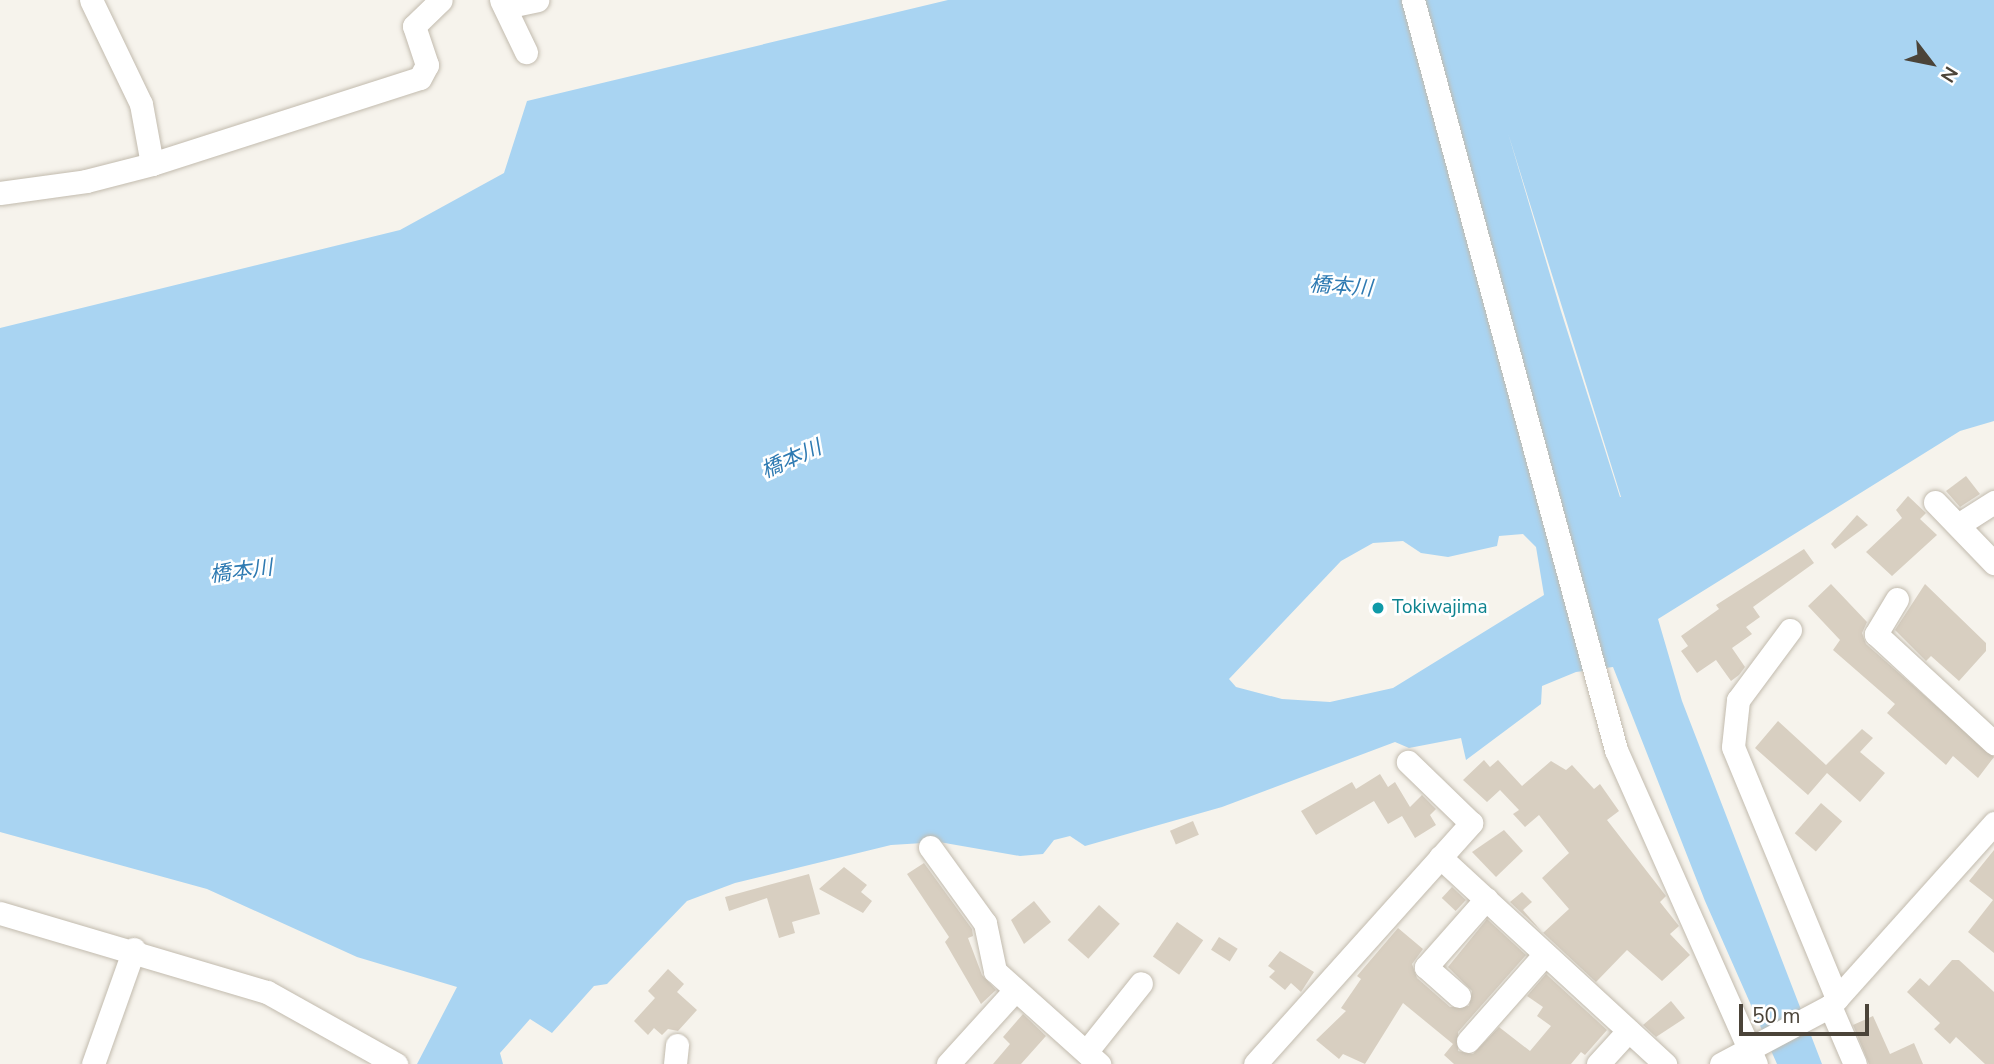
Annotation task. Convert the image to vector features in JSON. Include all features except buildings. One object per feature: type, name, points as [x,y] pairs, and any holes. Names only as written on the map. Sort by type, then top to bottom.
[{"type":"street","points":[[91,0],[141,104],[152,164]]},
{"type":"street","points":[[0,193],[86,181],[152,164],[420,78],[427,65],[414,26],[441,0]]},
{"type":"street","points":[[526,52],[503,4],[537,0]]},
{"type":"street","points":[[1413,0],[1597,682],[1629,787],[1670,864],[1755,1051]]},
{"type":"street","points":[[1935,502],[1994,563]]},
{"type":"street","points":[[1958,526],[1994,502]]},
{"type":"street","points":[[1897,599],[1876,634],[1994,743]]},
{"type":"street","points":[[1790,630],[1738,700],[1733,747],[1828,1006],[1855,1064]]},
{"type":"street","points":[[1255,1064],[1471,823],[1408,762]]},
{"type":"street","points":[[1721,1064],[1755,1051],[1828,1006],[1994,823]]},
{"type":"street","points":[[930,847],[985,922],[995,971],[1092,1058],[1141,983]]},
{"type":"street","points":[[1440,857],[1665,1064]]},
{"type":"street","points":[[1459,996],[1426,967],[1486,899]]},
{"type":"street","points":[[0,914],[134,949],[267,992],[396,1064]]},
{"type":"street","points":[[93,1064],[134,949]]},
{"type":"street","points":[[1468,1041],[1545,954]]},
{"type":"street","points":[[948,1064],[1015,990]]},
{"type":"street","points":[[1598,1064],[1628,1031]]},
{"type":"water","name":"橋本川","points":[[948,0],[1994,0],[1994,421],[1960,431],[1658,619],[1682,701],[1822,1064],[1777,1064],[1705,901],[1613,667],[1576,672],[1542,686],[1541,704],[1466,760],[1461,738],[1409,748],[1395,742],[1222,807],[1085,846],[1070,836],[1054,840],[1043,854],[1020,856],[939,842],[891,845],[735,883],[687,901],[607,984],[594,986],[552,1033],[530,1019],[500,1053],[503,1064],[417,1064],[457,987],[357,957],[207,889],[0,832],[0,328],[400,230],[504,173],[527,101]],"holes":[[[1508,133],[1621,497],[1560,308]],[[1523,534],[1536,547],[1544,595],[1393,688],[1330,702],[1282,699],[1236,687],[1229,679],[1341,561],[1373,543],[1403,541],[1421,553],[1448,557],[1497,546],[1499,536]]]},
{"type":"place","name":"Tokiwajima","points":[[1378,608]]}]
